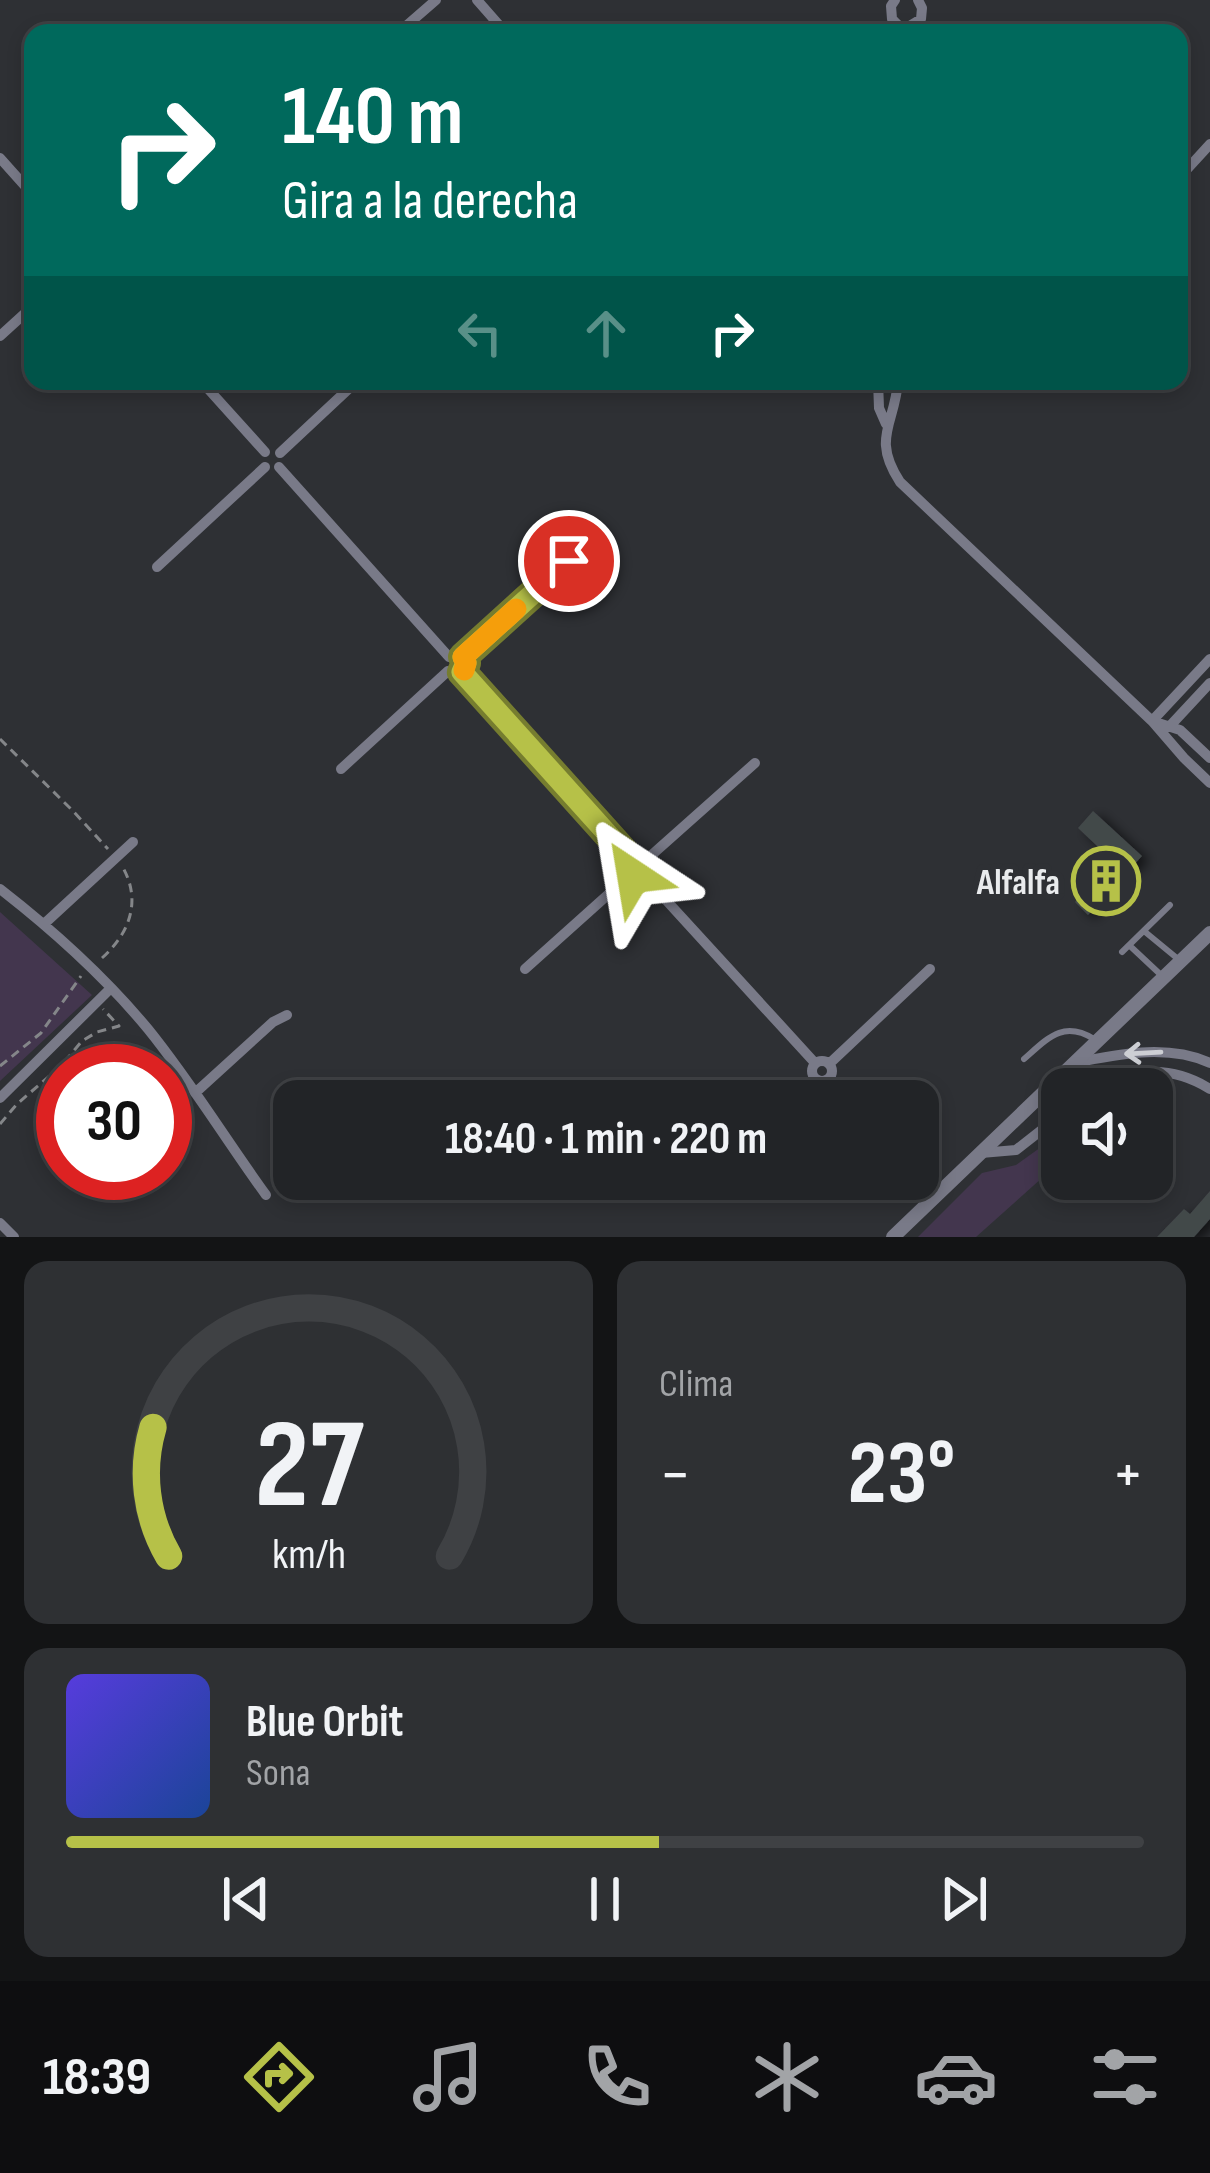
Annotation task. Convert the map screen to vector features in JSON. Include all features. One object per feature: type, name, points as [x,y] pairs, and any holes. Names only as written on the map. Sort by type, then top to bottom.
[{"type":"street","points":[[408,24],[436,0]]},
{"type":"street","points":[[477,0],[498,24]]},
{"type":"street","points":[[1188,168],[1210,144]]},
{"type":"street","points":[[0,158],[24,185]]},
{"type":"street","points":[[0,336],[24,314]]},
{"type":"street","points":[[209,390],[266,452]]},
{"type":"street","points":[[280,453],[347,390]]},
{"type":"street","points":[[879,390],[888,459],[900,482],[1152,721],[1166,729],[1210,783]]},
{"type":"street","points":[[886,424],[897,390]]},
{"type":"street","points":[[266,452],[280,453]]},
{"type":"street","points":[[266,452],[262,461],[274,470],[282,462],[280,453]]},
{"type":"street","points":[[157,567],[265,467]]},
{"type":"street","points":[[279,467],[448,657]]},
{"type":"street","points":[[463,657],[569,561]]},
{"type":"street","points":[[341,770],[455,672],[466,663],[463,657],[454,654],[446,662],[455,672],[635,870],[832,1072],[823,1081],[814,1078]]},
{"type":"street","points":[[1152,721],[1210,659]]},
{"type":"street","points":[[1166,729],[1210,683]]},
{"type":"street","points":[[1166,729],[1180,730],[1210,758]]},
{"type":"street","points":[[525,969],[635,870],[648,870],[646,860],[755,763]]},
{"type":"street","points":[[44,924],[133,842]]},
{"type":"street","points":[[0,889],[111,988],[162,1046],[266,1195]]},
{"type":"street","points":[[939,1194],[1210,933]]},
{"type":"street","points":[[814,1078],[812,1072],[930,969]]},
{"type":"street","points":[[0,1098],[111,988]]},
{"type":"street","points":[[195,1093],[286,1015]]},
{"type":"street","points":[[1075,1063],[1160,1052],[1210,1063]]},
{"type":"street","points":[[1173,1073],[1210,1089]]},
{"type":"street","points":[[981,1153],[1016,1150],[1041,1130]]},
{"type":"street","points":[[893,1237],[933,1200]]},
{"type":"street","points":[[0,1223],[14,1237]]},
{"type":"lane","points":[[1122,952],[1170,905]]},
{"type":"lane","points":[[1144,931],[1181,961]]},
{"type":"lane","points":[[1129,945],[1163,977]]},
{"type":"lane","points":[[1024,1059],[1061,1031],[1080,1030],[1097,1041]]},
{"type":"path","points":[[0,1124],[82,1041],[119,1025]]},
{"type":"shaded area","points":[[0,912],[92,995],[0,1081]]},
{"type":"shaded area","points":[[1041,1147],[1041,1179],[976,1237],[918,1237],[982,1173],[1016,1165]]},
{"type":"building","name":"Alfalfa","points":[[1093,811],[1142,856],[1088,915],[1075,902],[1113,861],[1078,828]]},
{"type":"building","points":[[1210,1191],[1210,1219],[1194,1237],[1157,1237],[1184,1209],[1190,1214]]},
{"type":"slow traffic","points":[[464,670],[463,657],[516,609]]},
{"type":"place","name":"Alfalfa","points":[[1106,881]]},
{"type":"route","points":[[569,561],[463,657],[462,672],[631,860],[628,868],[633,876]]}]
